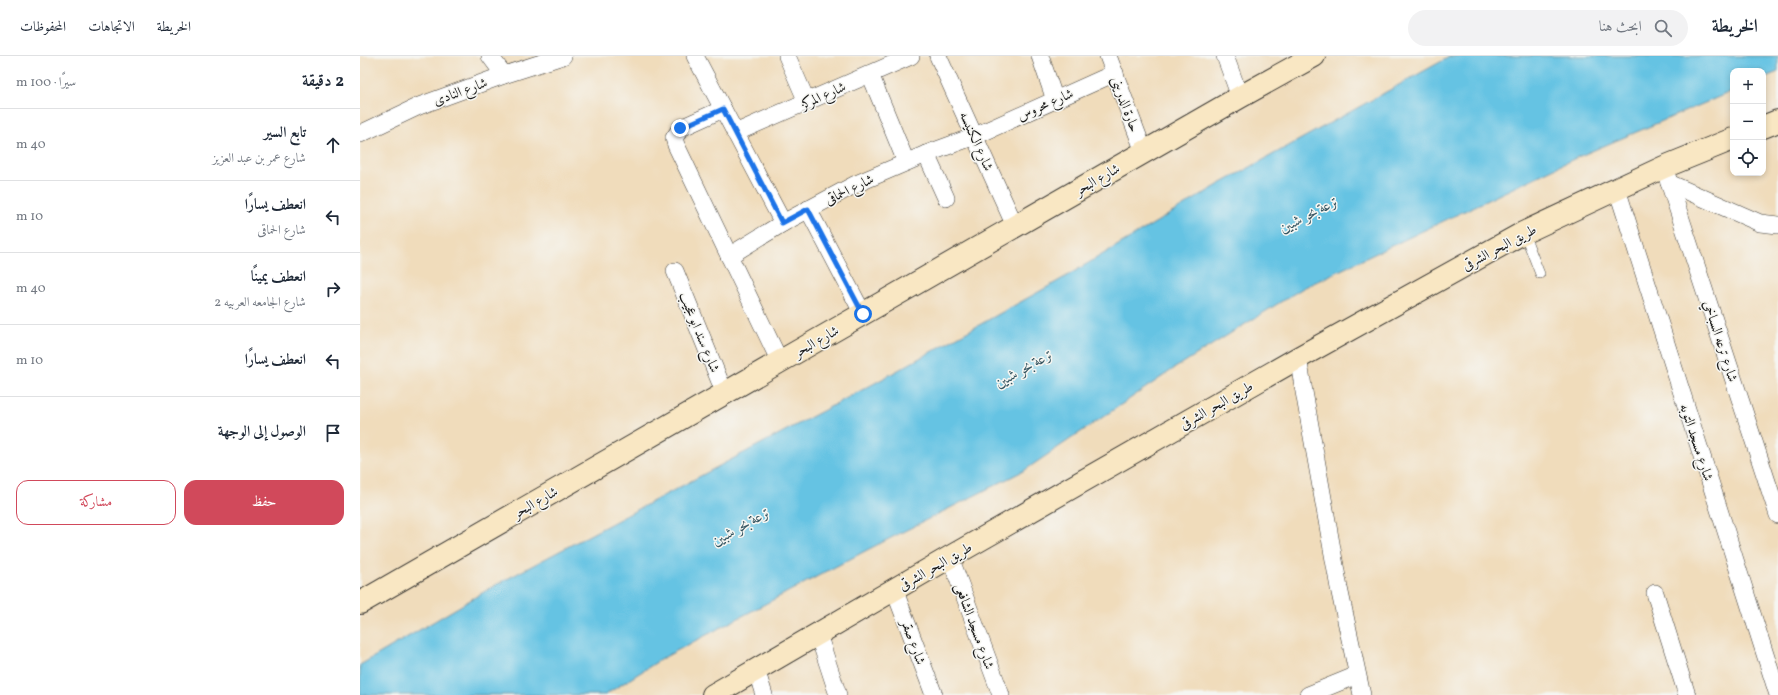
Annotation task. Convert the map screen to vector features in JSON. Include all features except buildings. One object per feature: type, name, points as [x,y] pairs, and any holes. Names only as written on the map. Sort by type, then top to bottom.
[{"type":"street","points":[[490,56],[504,75]]},
{"type":"street","name":"شارع النادى","points":[[360,134],[420,106],[504,75],[563,56]]},
{"type":"street","points":[[695,56],[782,223]]},
{"type":"street","points":[[787,56],[807,102]]},
{"type":"street","name":"شارع المركز","points":[[735,133],[911,56]]},
{"type":"street","name":"شارع الكنيسه","points":[[938,56],[1015,226]]},
{"type":"street","points":[[1040,56],[1055,100]]},
{"type":"street","name":"حارة الدرينى","points":[[1108,56],[1144,152]]},
{"type":"street","points":[[1225,56],[1240,97]]},
{"type":"street","name":"شارع البحر","points":[[360,603],[1144,152],[1314,56]]},
{"type":"street","name":"شارع محروس","points":[[975,136],[1115,73]]},
{"type":"street","points":[[870,74],[906,162]]},
{"type":"street","points":[[723,109],[680,128],[674,138],[780,362]]},
{"type":"street","points":[[1766,126],[1778,121]]},
{"type":"street","name":"شارع الحماقى","points":[[729,256],[782,223],[856,184],[906,162],[975,136]]},
{"type":"street","name":"طريق البحر الشرقى","points":[[713,695],[894,589],[1298,358],[1523,233],[1617,189],[1667,175],[1730,142]]},
{"type":"street","points":[[926,154],[946,198]]},
{"type":"street","points":[[1667,175],[1760,223],[1778,226]]},
{"type":"street","name":"شارع ترعه السباخي","points":[[1667,175],[1778,516]]},
{"type":"street","name":"شارع مسجد التوبه","points":[[1617,189],[1778,695]]},
{"type":"street","points":[[808,209],[863,314]]},
{"type":"street","name":"شارع سند ابو عجيب","points":[[675,271],[725,394]]},
{"type":"street","points":[[1298,358],[1339,588],[1362,695]]},
{"type":"street","name":"شارع مسجد الشافعى","points":[[950,557],[1001,695]]},
{"type":"street","name":"شارع صقر","points":[[894,589],[934,695]]},
{"type":"street","points":[[1655,593],[1686,695]]},
{"type":"street","points":[[818,634],[838,695]]},
{"type":"street","points":[[756,670],[764,695]]},
{"type":"street","points":[[1308,695],[1357,675]]},
{"type":"lane","points":[[1523,233],[1540,274]]},
{"type":"water","name":"ترعة بحر شبين","points":[[1451,56],[1778,56],[1778,72],[1766,77],[1766,68],[1730,68],[1730,92],[1580,156],[1303,288],[1175,368],[1025,470],[869,549],[663,658],[605,695],[360,695],[360,665],[494,586],[875,383],[1060,280],[1218,185]]},
{"type":"route","points":[[680,128],[723,109],[782,223],[808,209],[863,314]]}]
